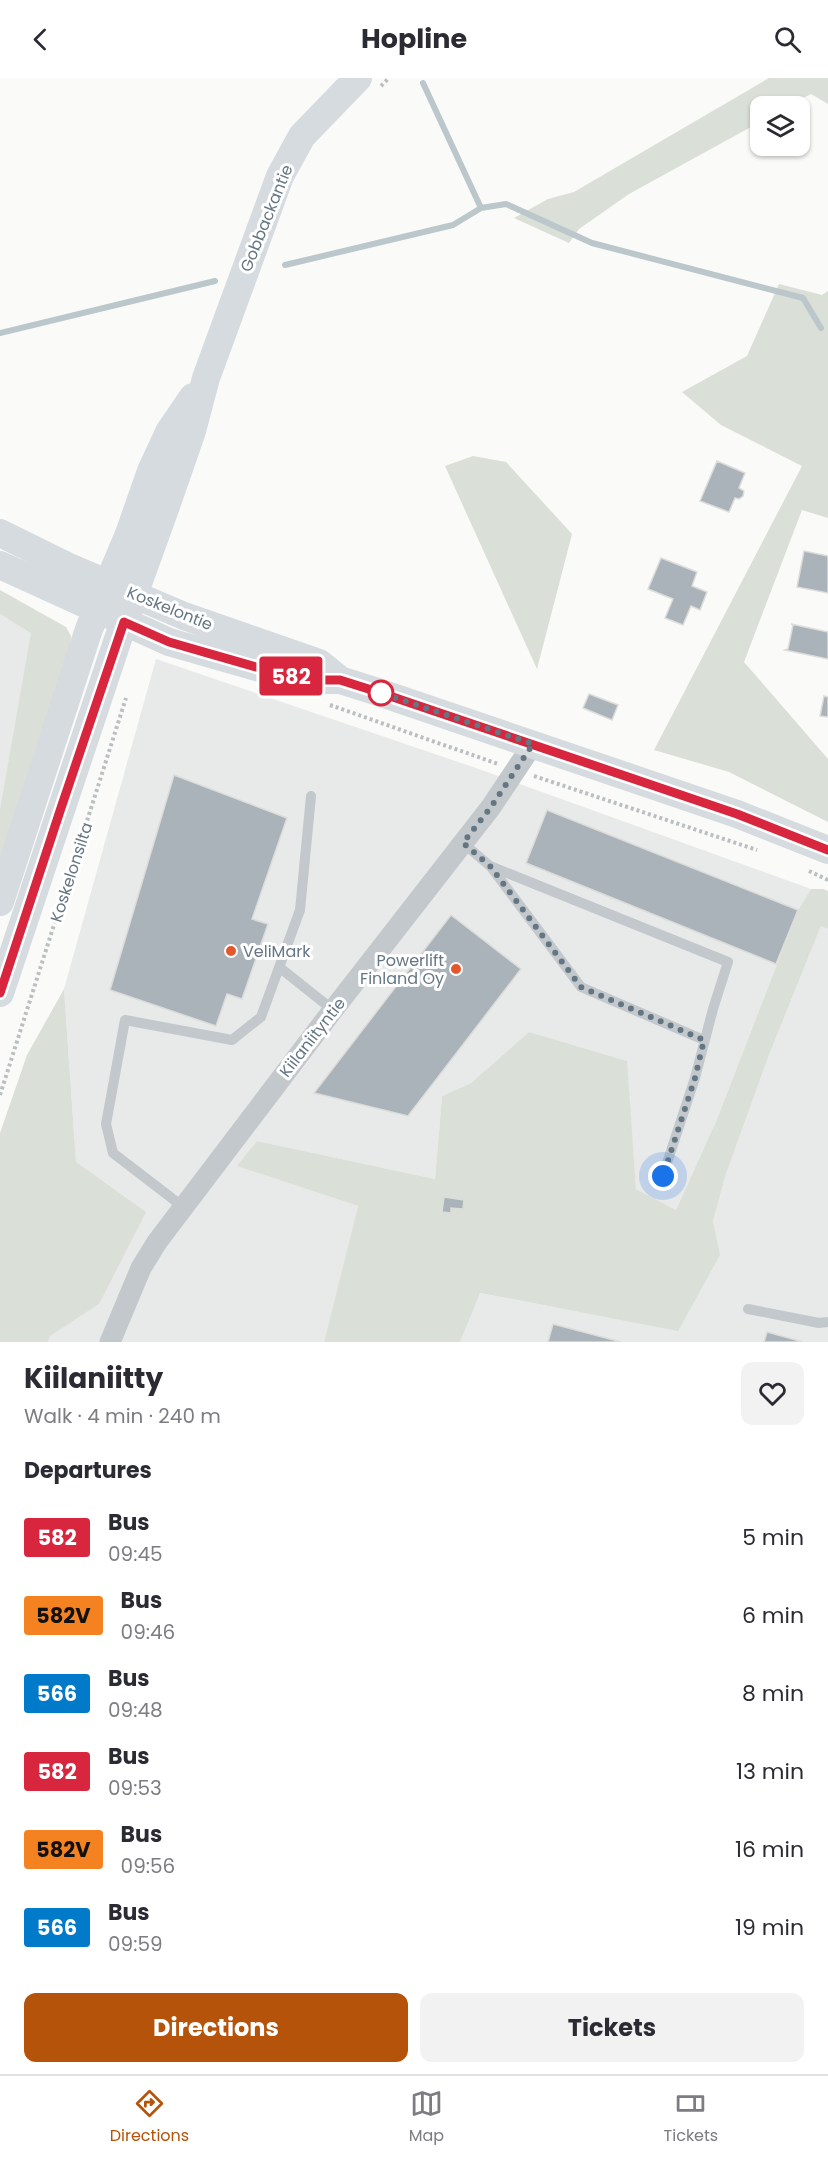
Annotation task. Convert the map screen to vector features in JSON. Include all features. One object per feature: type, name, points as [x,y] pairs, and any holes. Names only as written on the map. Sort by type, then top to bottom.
[{"type":"main road","name":"Gobbackantie","points":[[135,595],[192,431],[206,378],[280,176],[302,136],[358,78]]},
{"type":"main road","name":"Gobbackantie","points":[[108,583],[129,534],[151,471],[170,432],[206,378]]},
{"type":"main road","name":"Koskelontie","points":[[0,533],[184,616],[319,663],[332,692]]},
{"type":"main road","points":[[0,565],[169,642],[308,680],[332,692],[533,744],[737,814],[828,850]]},
{"type":"main road","points":[[0,902],[108,583]]},
{"type":"main road","name":"Koskelonsilta","points":[[0,993],[135,595]]},
{"type":"street","name":"Kiilaniityntie","points":[[110,1342],[141,1268],[156,1242],[491,807],[533,744]]},
{"type":"lane","points":[[182,1206],[113,1153],[106,1124],[125,1020],[232,1040],[261,1017],[300,910],[311,796]]},
{"type":"lane","points":[[463,843],[490,866],[581,987],[704,1040]]},
{"type":"lane","points":[[490,866],[728,962],[695,1078],[663,1176]]},
{"type":"lane","points":[[279,967],[333,1010]]},
{"type":"lane","points":[[748,1309],[819,1323],[828,1322]]},
{"type":"path","points":[[332,692],[515,770],[761,852]]},
{"type":"path","name":"Koskelonsilta","points":[[0,1095],[128,693]]},
{"type":"path","points":[[803,868],[828,880]]},
{"type":"shaded area","points":[[769,78],[828,78],[828,104],[811,94],[807,96],[750,96],[750,127],[629,194],[579,229],[569,243],[514,218],[548,199],[574,192]]},
{"type":"shaded area","points":[[779,284],[822,295],[828,291],[828,518],[802,510],[744,662],[828,759],[828,822],[729,772],[654,750],[802,466],[721,425],[682,392],[747,356]]},
{"type":"shaded area","points":[[473,456],[506,462],[572,534],[537,669],[445,466]]},
{"type":"shaded area","points":[[0,590],[66,627],[71,636],[70,649],[0,872],[0,809],[31,633],[0,614]]},
{"type":"shaded area","points":[[0,614],[32,632],[0,809]]},
{"type":"shaded area","points":[[156,659],[473,767],[811,889],[798,910],[717,1119],[676,1210],[636,1189],[626,1061],[529,1032],[471,1083],[442,1096],[435,1179],[257,1141],[238,1166],[358,1206],[324,1342],[48,1342],[49,1336],[99,1304],[76,1162],[64,989]]},
{"type":"shaded area","points":[[811,889],[828,891],[828,929],[821,926],[769,1055],[726,1174],[713,1221],[720,1255],[678,1331],[480,1293],[460,1342],[324,1342],[358,1206],[237,1166],[257,1141],[435,1179],[442,1096],[471,1083],[529,1032],[627,1061],[636,1189],[676,1210],[717,1119],[798,910]]},
{"type":"shaded area","points":[[821,926],[828,929],[828,1342],[460,1342],[479,1293],[678,1330],[719,1255],[713,1221],[726,1174],[769,1055]]},
{"type":"shaded area","points":[[64,989],[76,1162],[146,1212],[99,1304],[50,1336],[48,1342],[0,1342],[0,1133],[27,1055]]},
{"type":"building","points":[[717,461],[745,473],[739,488],[744,491],[743,496],[739,499],[735,498],[729,512],[700,501]]},
{"type":"building","points":[[804,551],[828,556],[828,593],[797,587]]},
{"type":"building","points":[[661,558],[697,572],[692,586],[707,592],[700,610],[691,606],[683,625],[665,618],[673,599],[648,589]]},
{"type":"building","points":[[791,624],[828,632],[828,659],[785,650],[788,649],[793,625]]},
{"type":"building","points":[[589,694],[618,705],[612,720],[583,708]]},
{"type":"building","points":[[824,696],[828,697],[828,717],[820,716]]},
{"type":"building","points":[[174,775],[287,818],[252,919],[268,924],[242,999],[227,994],[216,1026],[110,990]]},
{"type":"building","points":[[547,810],[798,910],[776,964],[526,863]]},
{"type":"building","points":[[451,915],[521,969],[408,1116],[314,1093]]},
{"type":"building","points":[[444,1197],[464,1200],[463,1209],[451,1208],[451,1213],[442,1212]]},
{"type":"building","points":[[553,1324],[621,1342],[548,1342]]},
{"type":"building","points":[[767,1332],[803,1342],[764,1342]]},
{"type":"waterway","points":[[423,83],[481,208],[506,204],[592,243],[803,298],[821,328]]},
{"type":"waterway","points":[[285,265],[453,225],[481,208]]},
{"type":"waterway","points":[[0,333],[215,281]]},
{"type":"bus line","name":"582","points":[[0,993],[124,622],[169,642],[284,675],[308,680],[340,680],[378,692],[737,814],[828,850]]},
{"type":"place","name":"VeliMark","points":[[231,951]]},
{"type":"place","name":"Powerlift Finland Oy","points":[[456,969]]},
{"type":"route","points":[[381,693],[378,692],[533,744],[491,807],[463,843],[490,866],[581,987],[704,1040],[695,1078],[663,1176]]}]
